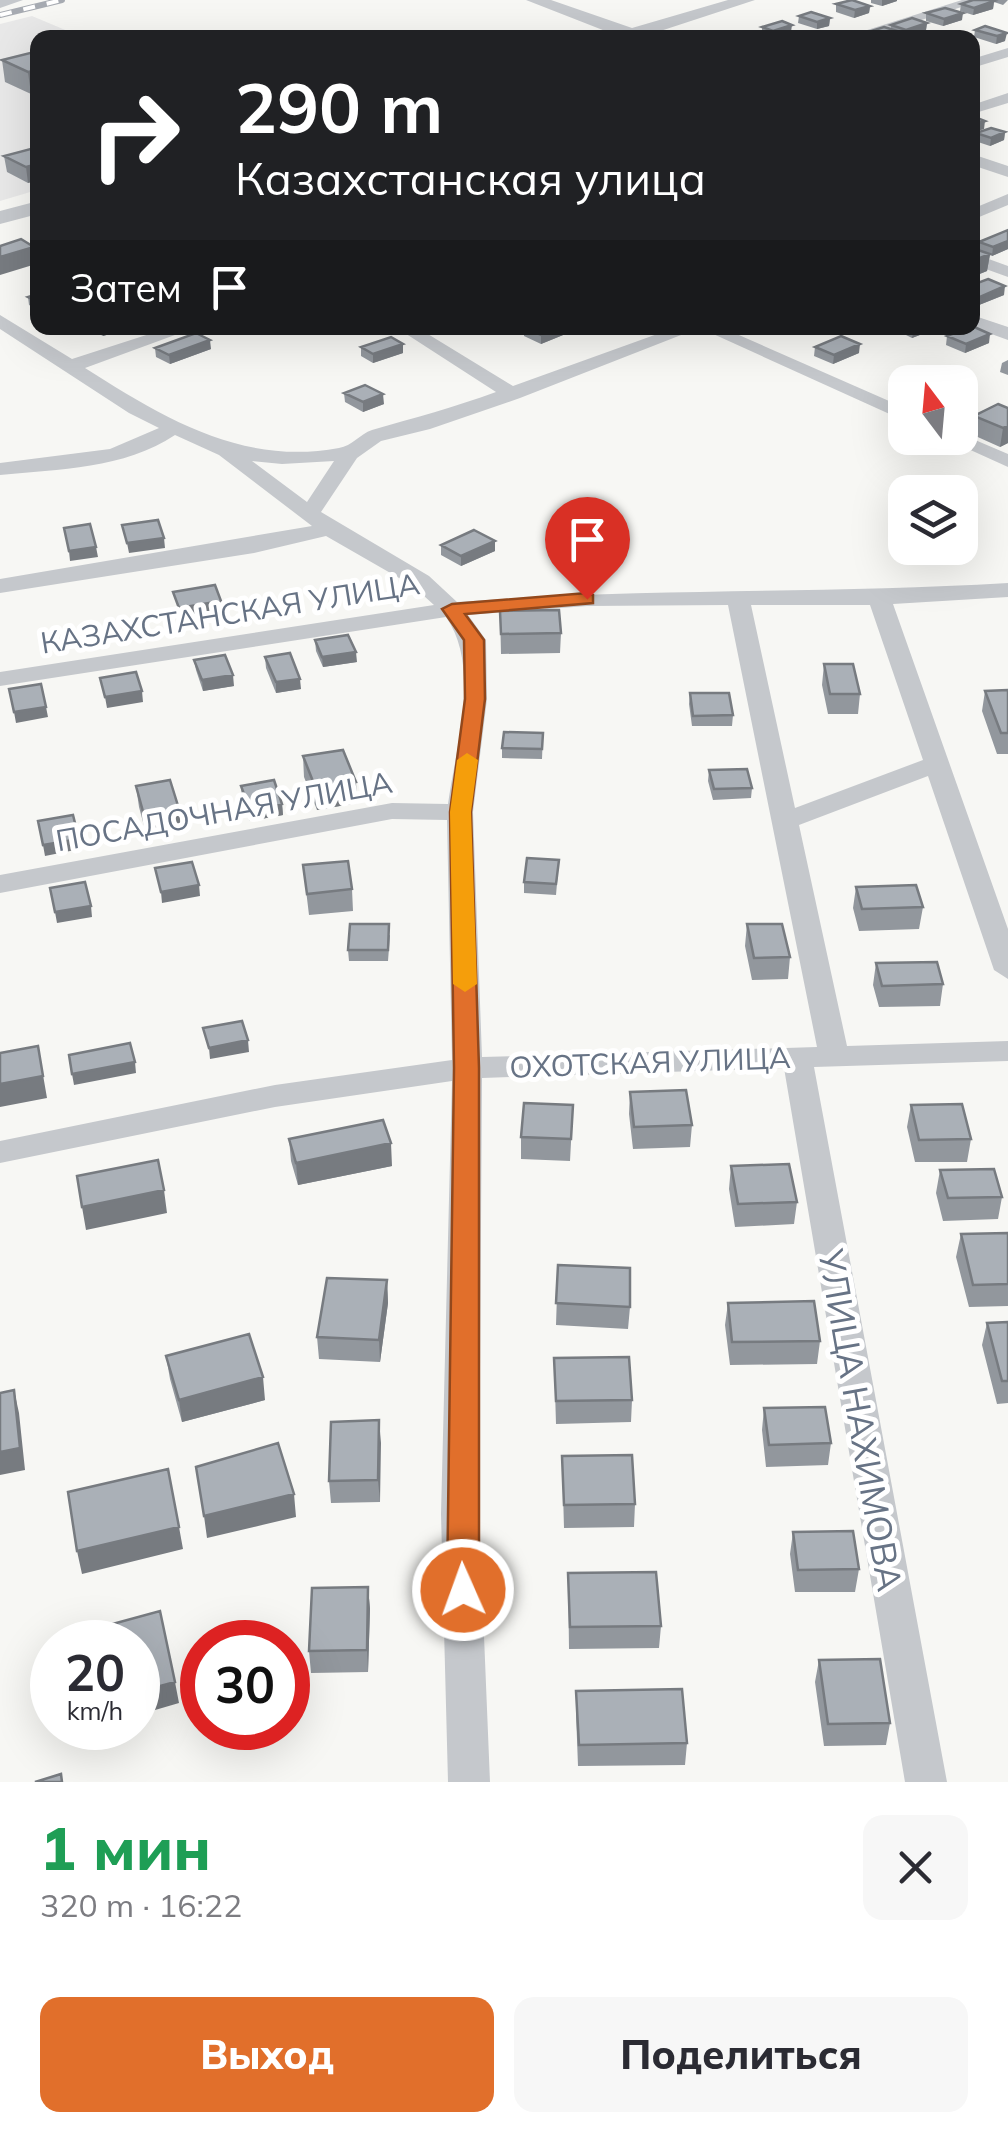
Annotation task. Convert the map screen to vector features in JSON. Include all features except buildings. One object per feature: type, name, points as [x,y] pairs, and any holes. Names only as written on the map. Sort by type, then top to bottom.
[{"type":"street","points":[[0,4],[16,0]]},
{"type":"street","points":[[535,0],[614,30]]},
{"type":"street","points":[[649,30],[746,0]]},
{"type":"street","points":[[877,30],[976,0]]},
{"type":"street","points":[[980,61],[1008,52]]},
{"type":"street","points":[[980,107],[1008,98]]},
{"type":"street","points":[[980,162],[1008,172]]},
{"type":"street","points":[[980,212],[1008,200]]},
{"type":"street","points":[[0,218],[30,209]]},
{"type":"street","points":[[980,261],[1008,272]]},
{"type":"street","points":[[0,321],[136,409],[226,452],[319,521],[420,581],[452,609],[474,640],[475,699],[460,812],[467,1068],[460,1514],[469,1782]]},
{"type":"street","points":[[980,323],[1008,334]]},
{"type":"street","points":[[71,366],[165,335]]},
{"type":"street","points":[[417,335],[512,394]]},
{"type":"street","points":[[226,452],[282,458],[348,454],[374,436],[512,394],[671,335]]},
{"type":"street","points":[[725,335],[888,407]]},
{"type":"street","points":[[0,469],[130,450],[153,444],[174,427]]},
{"type":"street","points":[[978,449],[1006,461]]},
{"type":"street","points":[[0,586],[274,542],[319,521],[348,454]]},
{"type":"street","name":"КАЗАХСТАНСКАЯ УЛИЦА","points":[[0,679],[452,609],[587,599],[739,601],[1008,590]]},
{"type":"street","points":[[879,598],[1008,970]]},
{"type":"street","points":[[739,601],[834,1054]]},
{"type":"street","points":[[785,821],[939,763]]},
{"type":"street","name":"ПОСАДОЧНАЯ УЛИЦА","points":[[0,884],[392,811],[460,812]]},
{"type":"street","name":"ОХОТСКАЯ УЛИЦА","points":[[0,1152],[275,1096],[467,1068],[1008,1051]]},
{"type":"street","name":"УЛИЦА НАХИМОВА","points":[[797,1057],[926,1782]]},
{"type":"shaded area","points":[[32,16],[65,30],[30,30],[30,192],[0,201],[0,24]]},
{"type":"railway","points":[[0,15],[62,0]]},
{"type":"slow traffic","points":[[465,984],[460,812],[467,760]]},
{"type":"route","points":[[463,1590],[460,1514],[467,1068],[460,812],[475,699],[474,640],[452,609],[587,599]]}]
